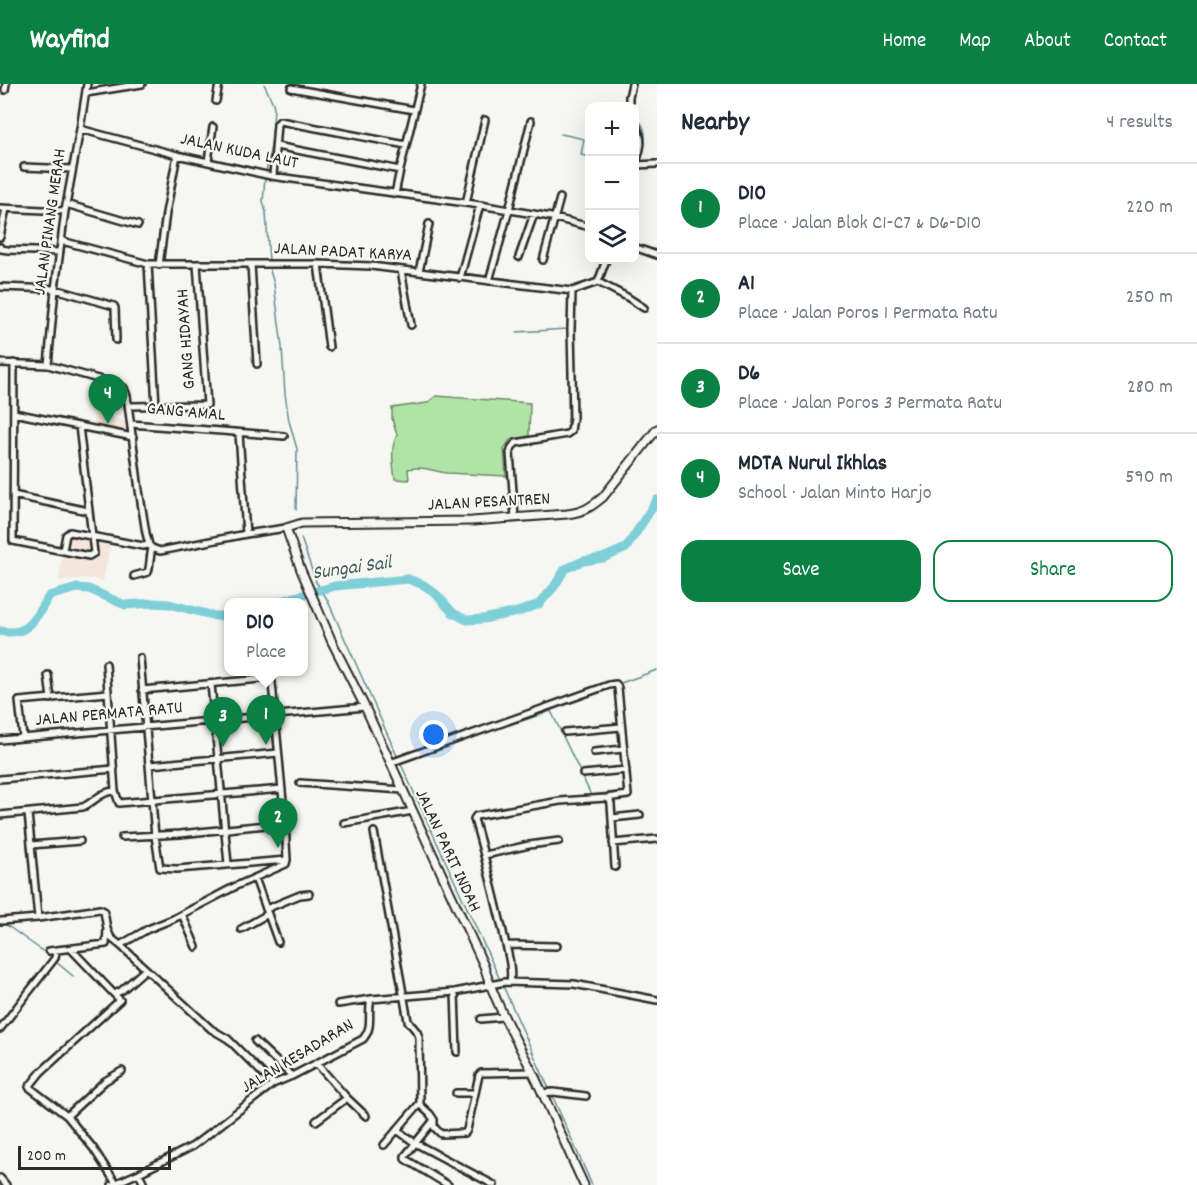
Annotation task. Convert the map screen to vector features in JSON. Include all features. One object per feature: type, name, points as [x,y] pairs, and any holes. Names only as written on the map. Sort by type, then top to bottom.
[{"type":"main road","name":"JALAN PESANTREN","points":[[286,528],[302,523],[443,522],[581,512],[593,506],[609,490],[657,429]]},
{"type":"main road","name":"JALAN PARIT INDAH","points":[[286,528],[301,570],[332,642],[393,762],[403,790],[484,966],[503,1017],[544,1093],[584,1185]]},
{"type":"street","name":"JALAN PINANG MERAH","points":[[48,365],[65,211],[87,84]]},
{"type":"street","points":[[86,93],[142,84]]},
{"type":"street","points":[[216,101],[219,84]]},
{"type":"street","points":[[395,194],[421,84]]},
{"type":"street","points":[[629,102],[632,84]]},
{"type":"street","points":[[291,88],[414,110]]},
{"type":"street","points":[[466,203],[485,120]]},
{"type":"street","points":[[272,176],[277,124],[283,121],[406,145]]},
{"type":"street","points":[[489,281],[531,121]]},
{"type":"street","points":[[208,161],[213,127]]},
{"type":"street","name":"JALAN KUDA LAUT","points":[[80,129],[177,155],[272,176],[480,205],[585,226]]},
{"type":"street","points":[[639,133],[641,137],[639,151]]},
{"type":"street","points":[[276,146],[400,170]]},
{"type":"street","points":[[159,265],[177,155]]},
{"type":"street","points":[[639,166],[657,165]]},
{"type":"street","points":[[24,167],[72,169]]},
{"type":"street","points":[[543,260],[560,198]]},
{"type":"street","points":[[66,204],[138,225]]},
{"type":"street","points":[[460,278],[480,205]]},
{"type":"street","points":[[0,237],[3,208],[65,211]]},
{"type":"street","points":[[519,257],[534,214]]},
{"type":"street","points":[[419,272],[429,224]]},
{"type":"street","name":"JALAN PADAT KARYA","points":[[62,241],[159,265],[371,266],[572,291],[598,282]]},
{"type":"street","points":[[0,247],[1,249],[60,252]]},
{"type":"street","points":[[639,249],[657,255]]},
{"type":"street","points":[[148,264],[156,406]]},
{"type":"street","name":"GANG HIDAYAH","points":[[128,406],[207,405],[197,264]]},
{"type":"street","points":[[251,264],[257,364]]},
{"type":"street","points":[[318,264],[329,347]]},
{"type":"street","points":[[605,264],[598,282],[644,308]]},
{"type":"street","points":[[401,270],[411,325]]},
{"type":"street","points":[[0,287],[55,289],[114,306],[116,308],[116,340]]},
{"type":"street","points":[[515,517],[510,453],[512,447],[516,443],[567,434],[571,431],[573,418],[572,291]]},
{"type":"street","points":[[0,363],[48,365],[119,385],[125,391],[146,533],[151,547],[150,569],[148,572],[134,576]]},
{"type":"street","points":[[14,363],[13,541],[91,555],[94,553],[79,426]]},
{"type":"street","points":[[14,413],[133,437]]},
{"type":"street","name":"GANG AMAL","points":[[131,424],[284,436]]},
{"type":"street","name":"GANG AMAL","points":[[239,433],[246,534]]},
{"type":"street","points":[[13,495],[88,511]]},
{"type":"street","points":[[63,550],[68,533],[151,547],[160,551],[286,528]]},
{"type":"street","points":[[140,658],[155,836],[161,869],[287,860]]},
{"type":"street","points":[[106,664],[115,791],[119,803],[282,789]]},
{"type":"street","points":[[48,675],[51,699]]},
{"type":"street","points":[[142,690],[212,684],[264,676]]},
{"type":"street","points":[[120,945],[236,886],[286,864],[285,823],[271,676]]},
{"type":"street","points":[[212,684],[228,864]]},
{"type":"street","points":[[393,762],[614,684],[618,687],[628,795],[560,801],[477,816],[474,819],[485,855],[506,945],[511,975],[508,982]]},
{"type":"street","points":[[23,737],[19,701],[108,693]]},
{"type":"street","name":"JALAN PERMATA RATU","points":[[0,740],[364,707]]},
{"type":"street","points":[[565,732],[621,727]]},
{"type":"street","points":[[594,752],[624,749]]},
{"type":"street","points":[[150,765],[278,753]]},
{"type":"street","points":[[0,779],[114,769]]},
{"type":"street","points":[[583,774],[626,770]]},
{"type":"street","points":[[300,783],[403,790]]},
{"type":"street","points":[[0,815],[83,807],[106,792],[115,791]]},
{"type":"street","points":[[606,798],[610,800],[615,867]]},
{"type":"street","points":[[344,823],[413,811]]},
{"type":"street","points":[[28,813],[38,918]]},
{"type":"street","points":[[612,818],[640,815]]},
{"type":"street","points":[[122,837],[155,836],[285,823]]},
{"type":"street","points":[[374,832],[408,1021],[419,1037],[419,1104],[384,1145]]},
{"type":"street","points":[[613,843],[657,839]]},
{"type":"street","points":[[31,845],[80,841]]},
{"type":"street","points":[[485,855],[560,841]]},
{"type":"street","points":[[255,878],[278,942]]},
{"type":"street","points":[[241,929],[267,911],[300,895],[309,894]]},
{"type":"street","points":[[0,915],[0,921],[102,909],[105,912],[106,944],[49,951]]},
{"type":"street","points":[[182,914],[196,947]]},
{"type":"street","points":[[107,929],[111,938],[211,1029],[228,1039],[273,1084]]},
{"type":"street","points":[[506,945],[556,946]]},
{"type":"street","points":[[71,949],[120,1000],[42,1072],[29,1087],[67,1116],[93,1148],[115,1184]]},
{"type":"street","points":[[0,1029],[55,958],[56,951]]},
{"type":"street","points":[[114,994],[121,991],[146,969]]},
{"type":"street","points":[[338,1004],[455,992],[508,982],[574,984],[657,999]]},
{"type":"street","points":[[455,992],[457,1052]]},
{"type":"street","name":"JALAN KESADARAN","points":[[115,1184],[193,1146],[273,1084],[363,1039],[370,1026],[371,999]]},
{"type":"street","points":[[481,1019],[503,1017]]},
{"type":"street","points":[[255,1041],[292,1076]]},
{"type":"street","points":[[316,1063],[366,1116]]},
{"type":"street","points":[[67,1116],[105,1081],[122,1071]]},
{"type":"street","points":[[419,1104],[430,1114],[436,1130],[441,1134],[466,1132],[479,1075],[482,1072],[532,1072]]},
{"type":"street","points":[[456,1093],[475,1094]]},
{"type":"street","points":[[544,1093],[586,1096]]},
{"type":"street","points":[[316,1120],[347,1098]]},
{"type":"street","points":[[434,1120],[405,1156],[405,1160],[448,1185]]},
{"type":"street","points":[[397,1130],[415,1143],[494,1185]]},
{"type":"street","points":[[140,1173],[144,1185]]},
{"type":"street","points":[[0,1178],[6,1185]]},
{"type":"shaded area","points":[[95,413],[124,421],[126,434],[92,426]]},
{"type":"shaded area","points":[[68,533],[111,540],[103,581],[84,578],[59,581]]},
{"type":"green space","points":[[436,396],[530,403],[529,436],[510,440],[504,449],[506,476],[447,473],[418,468],[408,469],[409,480],[395,479],[393,451],[397,435],[392,419],[392,408],[427,403]]},
{"type":"waterway","points":[[264,84],[274,108],[272,140],[266,173]]},
{"type":"waterway","points":[[632,102],[636,84]]},
{"type":"waterway","points":[[641,123],[645,137],[641,161],[655,162]]},
{"type":"waterway","points":[[561,134],[584,139],[581,155],[586,156]]},
{"type":"waterway","points":[[265,178],[263,201],[266,212],[269,262]]},
{"type":"waterway","points":[[600,268],[602,264]]},
{"type":"waterway","points":[[269,267],[274,284],[289,421],[297,449],[296,510]]},
{"type":"waterway","points":[[594,281],[599,272]]},
{"type":"waterway","points":[[565,288],[576,287]]},
{"type":"waterway","points":[[517,332],[568,329]]},
{"type":"waterway","points":[[568,429],[569,362]]},
{"type":"waterway","points":[[508,452],[513,440],[539,436]]},
{"type":"waterway","name":"Sungai Sail","points":[[292,598],[335,586],[408,579],[424,585],[436,594],[453,613],[467,620],[518,612],[539,604],[554,587],[565,569],[583,561],[603,558],[626,548],[657,500]]},
{"type":"waterway","points":[[301,538],[316,582],[327,599],[398,758]]},
{"type":"waterway","name":"Sungai Sail","points":[[0,631],[10,632],[25,628],[35,618],[49,596],[77,588],[89,589],[125,605],[169,604],[215,616],[224,616]]},
{"type":"waterway","points":[[621,683],[657,670]]},
{"type":"waterway","points":[[614,686],[618,714]]},
{"type":"waterway","points":[[519,722],[551,711],[591,795],[623,791],[625,787]]},
{"type":"waterway","points":[[430,752],[507,724]]},
{"type":"waterway","points":[[400,762],[501,982]]},
{"type":"waterway","points":[[5,924],[51,957]]},
{"type":"waterway","points":[[56,962],[73,976]]},
{"type":"waterway","points":[[503,986],[550,1091]]},
{"type":"waterway","points":[[552,1095],[592,1185]]},
{"type":"place","name":"MDTA Nurul Ikhlas","points":[[108,424]]},
{"type":"place","name":"D10","points":[[266,745]]},
{"type":"place","name":"D6","points":[[223,747]]},
{"type":"place","name":"A1","points":[[278,848]]}]
